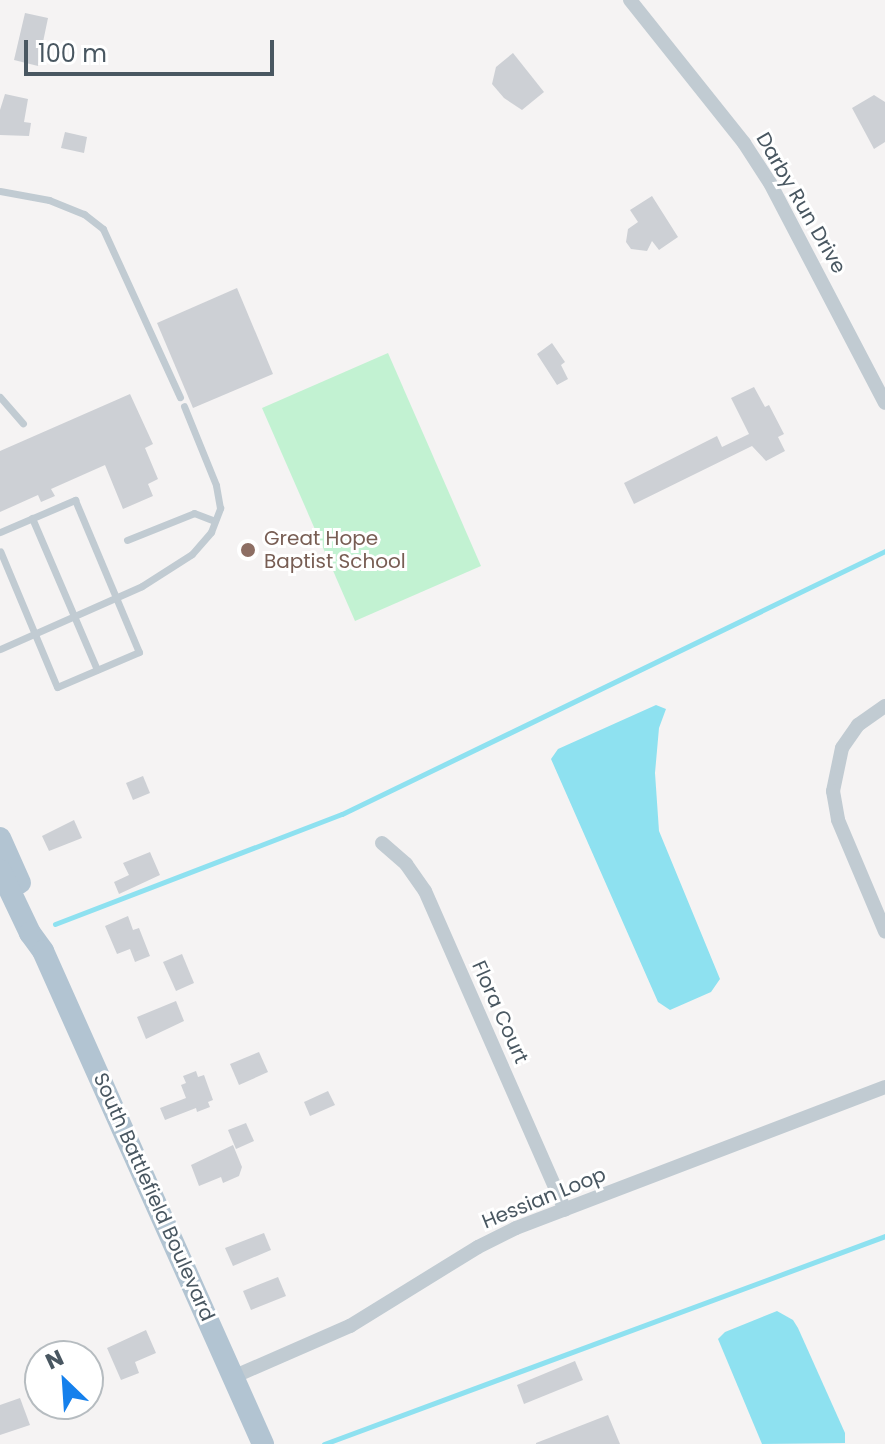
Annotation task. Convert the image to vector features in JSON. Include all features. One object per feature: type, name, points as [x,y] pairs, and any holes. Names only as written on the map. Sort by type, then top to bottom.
[{"type":"main road","name":"South Battlefield Boulevard","points":[[0,838],[41,926],[43,951]]},
{"type":"main road","name":"South Battlefield Boulevard","points":[[0,870],[30,933],[43,951],[263,1444]]},
{"type":"street","name":"Darby Run Drive","points":[[630,0],[744,143],[770,183],[885,403]]},
{"type":"street","points":[[885,706],[858,725],[842,748],[833,791],[838,820],[885,931]]},
{"type":"street","name":"Flora Court","points":[[382,843],[406,864],[425,891],[565,1210]]},
{"type":"street","name":"Hessian Loop","points":[[233,1377],[350,1326],[478,1247],[565,1210],[885,1087]]},
{"type":"lane","points":[[0,191],[49,200],[84,214],[103,229],[180,397]]},
{"type":"lane","points":[[0,397],[23,423]]},
{"type":"lane","points":[[0,649],[163,574],[192,554],[211,532],[220,508],[216,485],[184,406]]},
{"type":"lane","points":[[0,532],[75,500],[139,652],[57,687],[0,551]]},
{"type":"lane","points":[[127,540],[194,513],[215,521]]},
{"type":"lane","points":[[32,518],[97,670]]},
{"type":"green space","points":[[388,353],[481,566],[355,621],[262,408]]},
{"type":"water","points":[[656,705],[666,709],[659,728],[655,773],[659,831],[720,979],[711,992],[670,1010],[658,1002],[551,759],[558,749]]},
{"type":"water","points":[[777,1311],[793,1320],[798,1328],[845,1433],[845,1443],[762,1444],[718,1339],[725,1332]]},
{"type":"building","points":[[25,13],[48,18],[38,66],[14,60]]},
{"type":"building","points":[[513,53],[544,92],[522,110],[504,98],[492,84],[496,67]]},
{"type":"building","points":[[5,94],[28,99],[24,122],[31,123],[29,136],[0,135],[0,110]]},
{"type":"building","points":[[874,95],[885,102],[885,142],[874,149],[852,108]]},
{"type":"building","points":[[65,132],[87,137],[84,153],[61,148]]},
{"type":"building","points":[[652,196],[678,237],[659,250],[652,241],[647,251],[631,249],[626,242],[628,229],[638,222],[630,210]]},
{"type":"building","points":[[237,288],[273,374],[193,408],[157,323]]},
{"type":"building","points":[[552,343],[565,362],[561,365],[568,379],[557,385],[537,354]]},
{"type":"building","points":[[754,387],[765,407],[769,405],[784,434],[778,437],[785,451],[766,461],[752,446],[634,504],[624,483],[717,436],[722,447],[749,434],[731,398]]},
{"type":"building","points":[[130,394],[153,444],[145,448],[158,479],[148,484],[153,496],[123,509],[105,465],[51,489],[55,496],[41,502],[38,495],[0,512],[0,451]]},
{"type":"building","points":[[143,776],[150,793],[133,800],[126,783]]},
{"type":"building","points":[[74,820],[82,838],[49,851],[42,836]]},
{"type":"building","points":[[150,852],[160,875],[119,894],[114,882],[129,875],[123,863]]},
{"type":"building","points":[[128,916],[133,930],[139,928],[150,956],[135,962],[130,949],[117,954],[105,926]]},
{"type":"building","points":[[182,954],[194,983],[176,991],[163,962]]},
{"type":"building","points":[[176,1001],[184,1021],[146,1039],[137,1017]]},
{"type":"building","points":[[259,1052],[268,1072],[239,1085],[230,1064]]},
{"type":"building","points":[[196,1071],[198,1077],[204,1075],[213,1100],[208,1102],[210,1107],[197,1112],[196,1108],[165,1120],[160,1108],[186,1098],[181,1085],[186,1083],[183,1076]]},
{"type":"building","points":[[328,1091],[335,1105],[310,1116],[304,1102]]},
{"type":"building","points":[[246,1123],[254,1141],[236,1149],[228,1130]]},
{"type":"building","points":[[233,1145],[242,1167],[239,1176],[223,1183],[221,1177],[199,1186],[191,1165]]},
{"type":"building","points":[[264,1233],[271,1250],[233,1266],[225,1248]]},
{"type":"building","points":[[278,1277],[286,1296],[251,1310],[243,1291]]},
{"type":"building","points":[[146,1330],[156,1353],[135,1362],[139,1373],[121,1380],[107,1348]]},
{"type":"building","points":[[575,1361],[583,1380],[524,1404],[517,1385]]},
{"type":"building","points":[[20,1398],[24,1420],[28,1420],[30,1425],[0,1435],[0,1405]]},
{"type":"building","points":[[608,1415],[620,1444],[536,1444],[536,1443]]},
{"type":"waterway","points":[[55,924],[342,814],[885,551]]},
{"type":"waterway","points":[[324,1444],[885,1236]]},
{"type":"place","name":"Great Hope Baptist School","points":[[248,550]]}]
